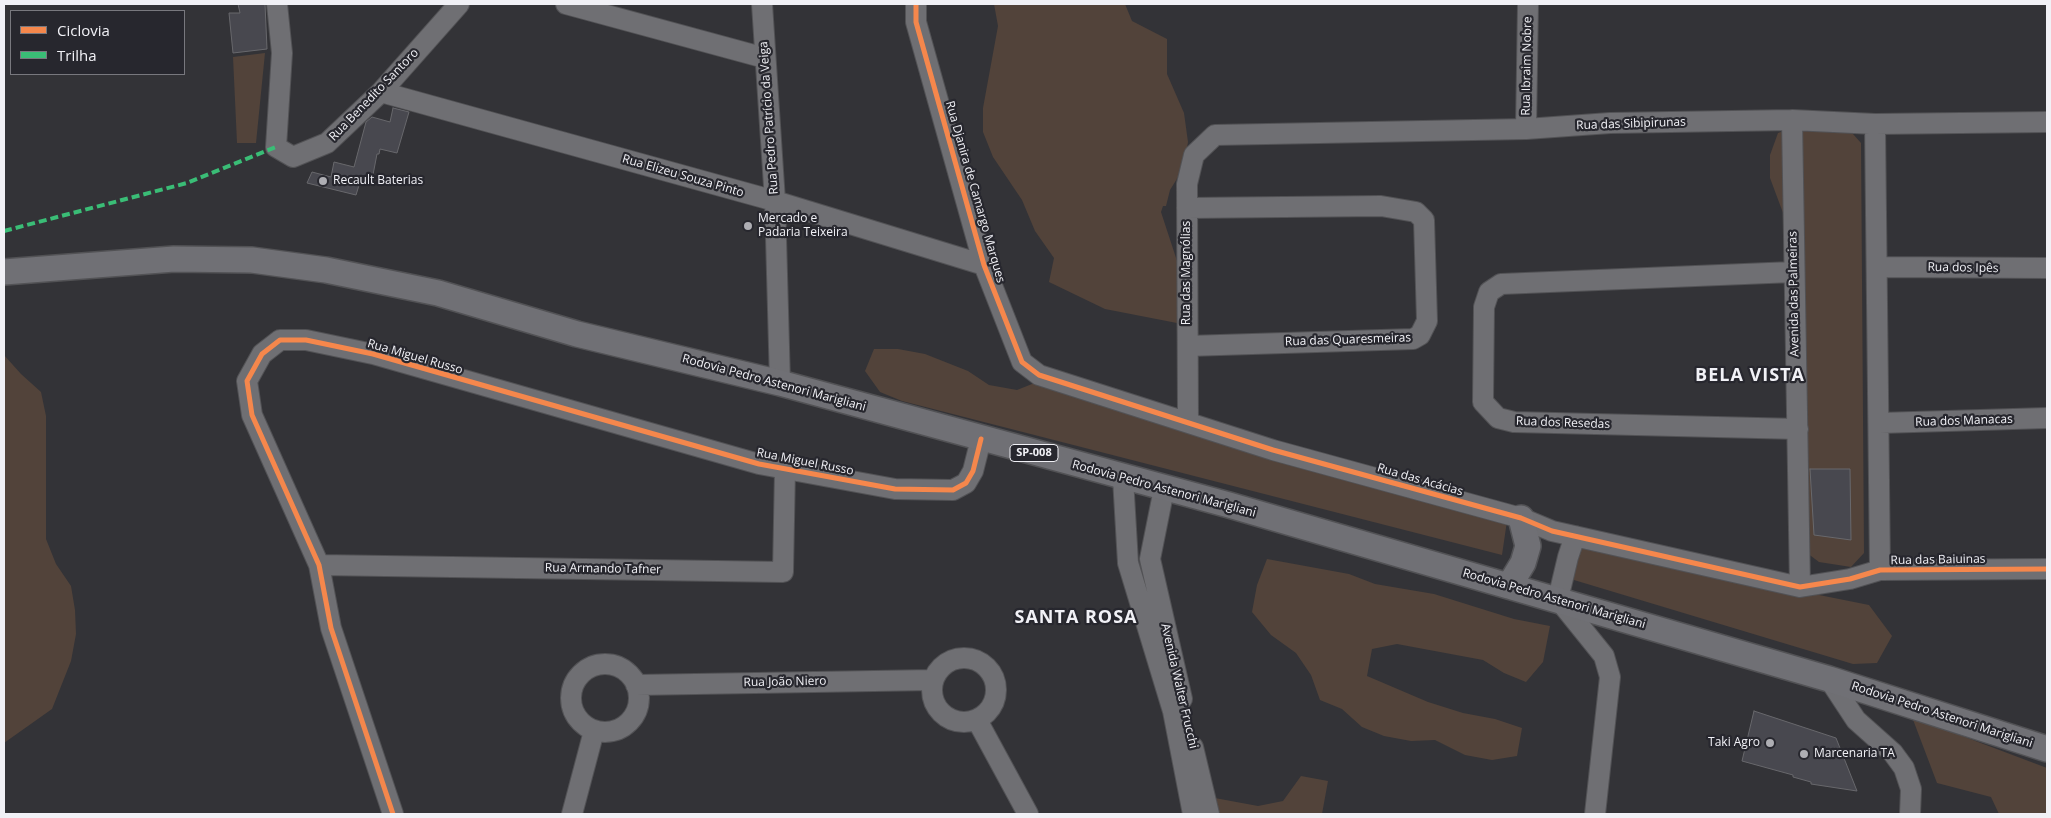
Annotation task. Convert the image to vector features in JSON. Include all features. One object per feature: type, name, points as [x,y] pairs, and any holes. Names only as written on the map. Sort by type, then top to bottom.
[{"type":"main road","name":"Rodovia Pedro Astenori Marigliani","points":[[4,272],[174,259],[252,260],[326,270],[438,293],[578,334],[780,383],[1164,488],[1558,599],[1829,680],[2047,748]]},
{"type":"main road","points":[[1508,586],[1523,563],[1528,546],[1521,518]]},
{"type":"street","name":"Rua Benedito Santoro","points":[[277,4],[282,53],[276,147],[293,157],[327,143],[380,92],[460,4]]},
{"type":"street","points":[[566,4],[765,58]]},
{"type":"street","name":"Rua Pedro Patrício da Veiga","points":[[762,4],[775,201],[780,383]]},
{"type":"street","name":"Rua Djanira de Camargo Marques","points":[[916,4],[916,22],[984,265],[1022,362],[1039,375]]},
{"type":"street","name":"Rua Ibraim Nobre","points":[[1526,129],[1528,4]]},
{"type":"street","name":"Rua Elizeu Souza Pinto","points":[[380,92],[775,201],[984,265]]},
{"type":"street","name":"Rua das Sibipirunas","points":[[1215,135],[1526,129],[1610,124],[1792,120],[1875,124],[2047,122]]},
{"type":"street","name":"Avenida das Palmeiras","points":[[1792,120],[1793,272],[1798,429],[1800,587]]},
{"type":"street","points":[[1875,124],[1880,423],[1880,570]]},
{"type":"street","name":"Rua das Magnólias","points":[[1188,422],[1187,184],[1194,155],[1215,135]]},
{"type":"street","name":"Rua das Quaresmeiras","points":[[1187,208],[1380,206],[1416,212],[1424,220],[1427,321],[1420,335],[1413,339],[1188,346]]},
{"type":"street","name":"Rua dos Ipês","points":[[1878,267],[2047,268]]},
{"type":"street","name":"Rua dos Resedas","points":[[1793,272],[1501,284],[1489,292],[1484,306],[1483,402],[1498,418],[1514,422],[1798,429]]},
{"type":"street","name":"Rua Miguel Russo","points":[[393,814],[331,628],[319,565],[252,415],[247,380],[262,354],[280,340],[306,340],[373,354],[759,464],[895,489],[953,490],[966,483],[973,471],[981,439]]},
{"type":"street","name":"Rua das Acácias","points":[[1039,375],[1274,450],[1521,518],[1552,531],[1800,587]]},
{"type":"street","name":"Rua dos Manacas","points":[[1880,423],[2047,418]]},
{"type":"street","name":"Rua Armando Tafner","points":[[319,565],[783,572],[785,469]]},
{"type":"street","name":"Avenida Walter Frucchi","points":[[1123,478],[1128,563],[1173,711],[1193,814]]},
{"type":"street","points":[[1128,563],[1150,559],[1164,488]]},
{"type":"street","points":[[1576,536],[1568,557],[1558,599],[1604,656],[1610,678],[1597,812]]},
{"type":"street","name":"Avenida Walter Frucchi","points":[[1150,559],[1209,814]]},
{"type":"street","name":"Rua das Baiuinas","points":[[1800,587],[1850,579],[1880,570],[2047,569]]},
{"type":"street","points":[[956,659],[977,660],[986,666],[996,685],[992,706],[976,720],[960,722],[944,716],[938,709],[932,690],[933,680],[942,667],[956,659]]},
{"type":"street","points":[[602,664],[614,665],[624,670],[636,685],[638,703],[633,718],[616,730],[594,731],[584,726],[576,717],[571,706],[572,689],[581,674],[590,667],[602,664]]},
{"type":"street","name":"Rua João Niero","points":[[636,685],[933,680]]},
{"type":"street","points":[[1829,680],[1856,720],[1894,753],[1904,768],[1912,789],[1910,814]]},
{"type":"street","points":[[976,720],[1028,814]]},
{"type":"street","points":[[572,814],[594,731]]},
{"type":"shaded area","points":[[994,4],[1125,4],[1132,21],[1167,39],[1167,74],[1184,113],[1188,142],[1183,169],[1170,190],[1166,206],[1163,206],[1161,212],[1179,267],[1182,324],[1105,309],[1049,282],[1054,258],[1035,231],[1022,200],[993,157],[983,132],[983,108],[998,26]]},
{"type":"shaded area","points":[[265,53],[256,143],[237,143],[233,57]]},
{"type":"shaded area","points":[[1829,114],[1851,123],[1853,134],[1861,143],[1864,553],[1851,567],[1819,562],[1807,553],[1789,229],[1770,178],[1770,155],[1778,133]]},
{"type":"shaded area","points":[[874,349],[898,349],[925,354],[968,371],[989,385],[1017,390],[1042,380],[1507,521],[1502,555],[902,401],[880,392],[865,371]]},
{"type":"shaded area","points":[[4,355],[41,392],[46,416],[46,539],[56,564],[71,586],[76,634],[71,661],[52,709],[4,743]]},
{"type":"shaded area","points":[[1570,545],[1869,605],[1892,636],[1877,663],[1853,664],[1564,577]]},
{"type":"shaded area","points":[[1267,559],[1349,574],[1375,584],[1434,594],[1514,619],[1550,626],[1543,662],[1526,682],[1504,673],[1483,660],[1397,644],[1372,649],[1367,676],[1428,702],[1522,728],[1517,756],[1492,760],[1465,755],[1435,740],[1411,741],[1384,736],[1362,727],[1342,709],[1320,700],[1311,675],[1296,653],[1271,635],[1252,612],[1257,585]]},
{"type":"shaded area","points":[[1912,717],[2047,768],[2047,814],[1999,814],[1991,797],[1937,783]]},
{"type":"shaded area","points":[[1301,776],[1328,781],[1322,814],[1190,814],[1204,796],[1258,806],[1283,801]]},
{"type":"building","points":[[238,4],[265,4],[267,49],[233,53],[229,13],[240,13]]},
{"type":"building","points":[[393,108],[409,112],[397,153],[380,149],[379,154],[377,154],[371,185],[360,182],[356,195],[307,183],[312,172],[331,177],[334,162],[354,167],[366,122],[372,117],[390,122]]},
{"type":"building","points":[[1810,469],[1850,469],[1851,540],[1814,535]]},
{"type":"building","points":[[1754,711],[1836,738],[1857,791],[1811,784],[1811,782],[1793,777],[1793,775],[1742,761]]},
{"type":"marked path","points":[[4,231],[187,183],[276,147]]},
{"type":"cycle path","points":[[916,4],[916,22],[984,265],[1022,362],[1039,375],[1273,450],[1521,518],[1552,531],[1800,587],[1850,579],[1880,570],[2047,569]]},
{"type":"cycle path","points":[[393,814],[331,628],[319,565],[252,415],[247,381],[262,354],[280,340],[306,340],[373,354],[759,464],[895,489],[953,490],[966,483],[973,471],[981,439]]},
{"type":"place","name":"Recault Baterias","points":[[323,181]]},
{"type":"place","name":"Mercado e Padaria Teixeira","points":[[748,226]]},
{"type":"place","name":"Taki Agro","points":[[1770,743]]},
{"type":"place","name":"Marcenaria TA","points":[[1804,754]]},
{"type":"district","name":"BELA VISTA","points":[[1750,376]]},
{"type":"district","name":"SANTA ROSA","points":[[1076,618]]}]
